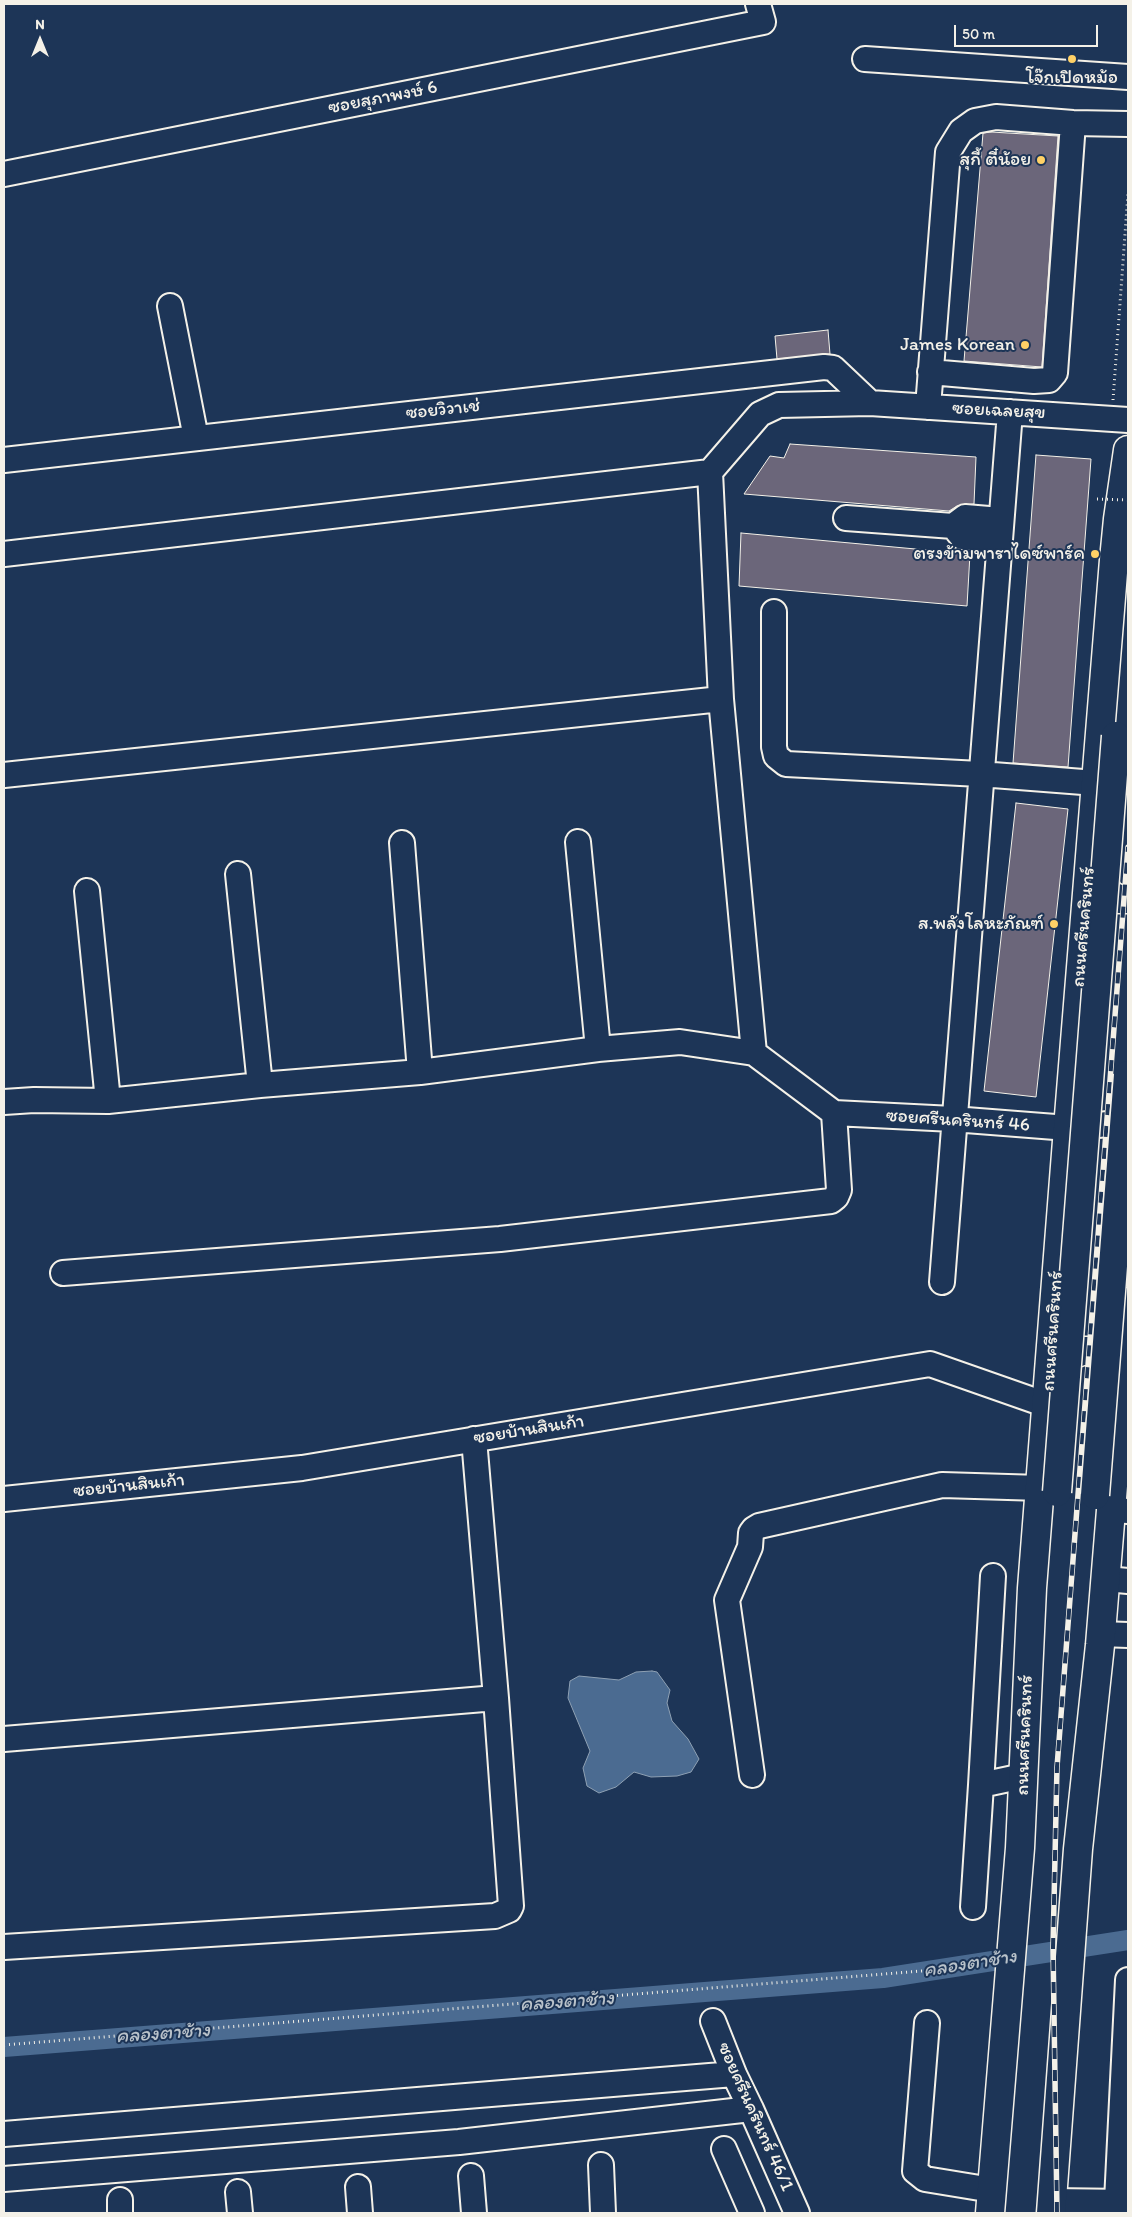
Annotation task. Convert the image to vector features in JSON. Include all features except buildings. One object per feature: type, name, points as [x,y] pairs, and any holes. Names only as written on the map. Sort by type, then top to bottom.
[{"type":"main road","name":"ถนนศรีนครินทร์","points":[[991,2202],[1020,1848],[1028,1649],[1049,1490],[1048,1395],[1068,1128],[1118,519],[1128,450]]},
{"type":"main road","points":[[1020,1848],[1042,1671],[1049,1490],[1128,585]]},
{"type":"main road","points":[[1090,854],[1106,892],[1114,897],[1128,899]]},
{"type":"main road","points":[[1051,2207],[1078,1849],[1101,1634],[1117,1580],[1112,1505],[1128,1075]]},
{"type":"main road","points":[[1078,1849],[1078,1715],[1112,1505],[1128,1302]]},
{"type":"main road","points":[[1048,1395],[1062,1364],[1071,1354],[1082,1351],[1093,1351],[1105,1358],[1121,1391]]},
{"type":"street","name":"ซอยสุภาพงษ์ 6","points":[[4,174],[761,13]]},
{"type":"street","points":[[865,59],[1128,77]]},
{"type":"street","points":[[928,407],[948,152],[961,131],[975,121],[996,117],[1073,123],[1128,124]]},
{"type":"street","points":[[930,372],[1034,382],[1049,380],[1055,373],[1073,123]]},
{"type":"street","points":[[170,306],[196,438]]},
{"type":"street","name":"ซอยวิวาเช่","points":[[4,460],[824,366],[833,368],[870,403]]},
{"type":"street","name":"ซอยเฉลยสุข","points":[[710,472],[760,414],[779,405],[870,403],[1120,419]]},
{"type":"street","points":[[942,1282],[953,1119],[1010,412]]},
{"type":"street","points":[[4,554],[710,472],[721,699],[754,1053]]},
{"type":"street","points":[[846,518],[953,526],[965,517],[1000,530]]},
{"type":"street","points":[[774,612],[774,747],[776,756],[786,764],[980,774],[1096,783]]},
{"type":"street","points":[[4,776],[721,699]]},
{"type":"street","points":[[578,842],[598,1049]]},
{"type":"street","points":[[402,843],[420,1072]]},
{"type":"street","points":[[238,874],[260,1085]]},
{"type":"street","points":[[87,890],[108,1101]]},
{"type":"street","points":[[4,1102],[34,1100],[108,1101],[260,1085],[420,1072],[598,1049],[680,1042],[754,1053],[841,1114],[839,1190],[836,1197],[831,1201],[500,1239],[63,1273]]},
{"type":"street","name":"ซอยศรีนครินทร์ 46","points":[[841,1114],[953,1119],[1068,1128],[1128,1122]]},
{"type":"street","name":"ซอยบ้านสินเก้า","points":[[4,1498],[302,1468],[930,1364],[1048,1395]]},
{"type":"street","points":[[4,1947],[495,1916],[504,1913],[512,1906],[474,1439]]},
{"type":"street","points":[[752,1775],[727,1600],[750,1547],[751,1533],[754,1530],[768,1523],[942,1485],[1049,1490]]},
{"type":"street","points":[[973,1906],[993,1576]]},
{"type":"street","points":[[1101,1634],[1128,1635]]},
{"type":"street","points":[[4,1740],[496,1698]]},
{"type":"street","points":[[981,1785],[1023,1776]]},
{"type":"street","points":[[1051,2207],[1123,2201],[1128,1980]]},
{"type":"street","name":"ซอยศรีนครินทร์ 46/1","points":[[713,2021],[734,2074],[797,2213]]},
{"type":"street","points":[[927,2023],[915,2171],[926,2179],[991,2202]]},
{"type":"street","points":[[4,2134],[734,2074]]},
{"type":"street","points":[[4,2179],[459,2142],[751,2109]]},
{"type":"street","points":[[724,2149],[752,2213]]},
{"type":"street","points":[[601,2165],[603,2213]]},
{"type":"street","points":[[471,2176],[474,2213]]},
{"type":"street","points":[[358,2187],[360,2213]]},
{"type":"path","points":[[1120,419],[1128,193]]},
{"type":"path","points":[[1097,498],[1128,500]]},
{"type":"path","points":[[4,2044],[934,1970]]},
{"type":"water","points":[[636,1672],[657,1672],[670,1690],[667,1703],[672,1721],[688,1739],[699,1759],[691,1772],[677,1776],[651,1777],[634,1772],[616,1787],[599,1793],[587,1786],[583,1768],[590,1751],[568,1698],[570,1681],[579,1676],[619,1680]]},
{"type":"waterway","name":"คลองตาช้าง","points":[[4,2047],[883,1978],[1128,1940]]},
{"type":"railway","points":[[1057,2213],[1053,1947],[1057,1767],[1128,847]]},
{"type":"place","name":"โจ๊กเปิดหม้อ","points":[[1072,59]]},
{"type":"place","name":"สุกี้ ตี๋น้อย","points":[[1041,160]]},
{"type":"place","name":"James Korean","points":[[1025,345]]},
{"type":"place","name":"ตรงข้ามพาราไดซ์พาร์ค","points":[[1095,554]]},
{"type":"place","name":"ส.พลังโลหะภัณฑ์","points":[[1054,924]]}]
